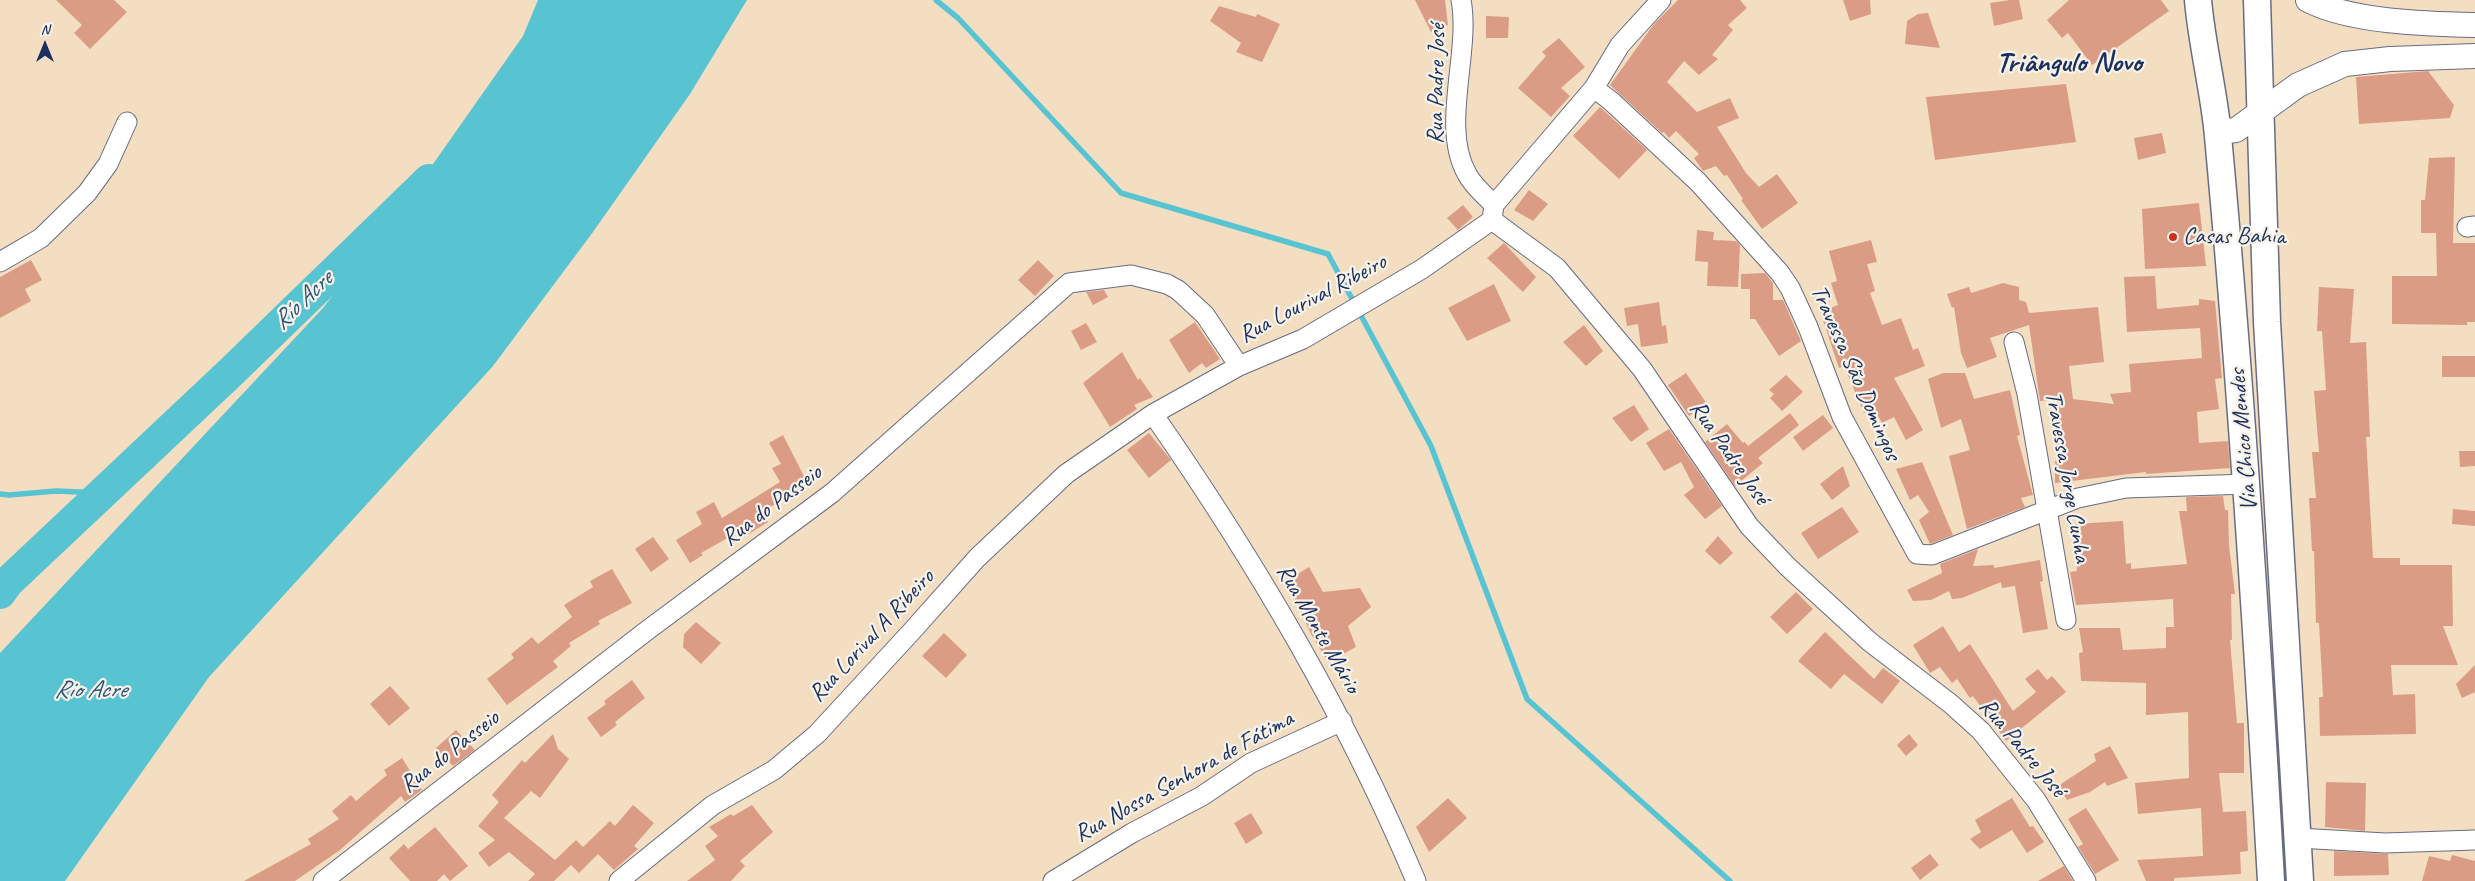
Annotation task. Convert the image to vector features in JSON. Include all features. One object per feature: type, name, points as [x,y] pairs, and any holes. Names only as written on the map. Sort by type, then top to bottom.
[{"type":"main road","name":"Via Chico Mendes","points":[[2198,0],[2206,64],[2218,132],[2248,484],[2271,881]]},
{"type":"main road","name":"Via Chico Mendes","points":[[2257,0],[2267,322],[2300,881]]},
{"type":"street","name":"Rua Padre José","points":[[1461,0],[1462,44],[1456,113],[1457,140],[1466,173],[1493,213],[1557,268],[1642,369],[1749,526],[1788,567],[1870,642],[1951,704],[1981,731],[2036,800],[2086,881]]},
{"type":"street","name":"Rua Lourival Ribeiro","points":[[1154,414],[1240,366],[1303,338],[1422,269],[1493,213],[1594,88],[1620,45],[1661,0]]},
{"type":"street","points":[[2308,0],[2323,8],[2372,17],[2475,25]]},
{"type":"street","points":[[2218,132],[2236,130],[2298,84],[2345,64],[2390,59],[2475,56]]},
{"type":"street","name":"Travessa São Domingos","points":[[1594,88],[1611,101],[1698,182],[1780,273],[1790,288],[1808,327],[1842,417],[1917,554],[1932,555],[2078,498],[2126,488],[2248,484]]},
{"type":"street","points":[[0,262],[41,238],[87,194],[108,164],[127,122]]},
{"type":"street","name":"Rua do Passeio","points":[[323,881],[649,629],[832,493],[1069,283],[1131,275],[1167,284],[1178,290],[1205,315],[1240,366]]},
{"type":"street","name":"Travessa Jorge Cunha","points":[[2014,342],[2027,394],[2066,620]]},
{"type":"street","name":"Rua Monte Mário","points":[[1154,414],[1206,490],[1309,658],[1387,812],[1416,881]]},
{"type":"street","name":"Rua Lorival A Ribeiro","points":[[619,881],[713,805],[765,776],[803,746],[912,631],[977,558],[1042,494],[1086,460],[1154,414]]},
{"type":"street","name":"Rua Nossa Senhora de Fátima","points":[[1053,881],[1132,833],[1202,796],[1251,763],[1342,721]]},
{"type":"street","points":[[2298,838],[2385,843],[2475,840]]},
{"type":"water","name":"Rio Acre","points":[[538,0],[747,0],[690,94],[593,232],[493,366],[209,677],[65,881],[0,881],[0,653],[323,308],[426,174],[523,36]]},
{"type":"building","points":[[56,0],[114,0],[127,12],[90,49],[74,33],[82,25]]},
{"type":"building","points":[[1415,0],[1445,0],[1448,25],[1431,32]]},
{"type":"building","points":[[1678,0],[1740,0],[1747,8],[1728,25],[1733,30],[1712,55],[1718,59],[1699,75],[1684,61],[1667,82],[1697,112],[1730,98],[1739,118],[1717,127],[1746,173],[1759,187],[1777,174],[1798,203],[1762,229],[1741,200],[1743,199],[1727,175],[1724,176],[1716,166],[1703,171],[1694,158],[1699,154],[1676,131],[1669,138],[1610,85],[1654,24]]},
{"type":"building","points":[[1843,0],[1870,0],[1871,14],[1850,21]]},
{"type":"building","points":[[2019,0],[2023,19],[1994,26],[1990,3]]},
{"type":"building","points":[[2069,0],[2161,0],[2169,11],[2092,65],[2068,33],[2062,38],[2047,20]]},
{"type":"building","points":[[1219,6],[1256,17],[1257,14],[1280,24],[1262,62],[1236,52],[1241,43],[1210,21]]},
{"type":"building","points":[[1928,13],[1940,48],[1905,44],[1907,21],[1918,14]]},
{"type":"building","points":[[1486,16],[1509,17],[1508,38],[1486,38]]},
{"type":"building","points":[[1559,38],[1585,67],[1561,88],[1570,96],[1551,117],[1518,88],[1546,56],[1542,52]]},
{"type":"building","points":[[2428,71],[2454,105],[2450,118],[2359,124],[2356,77]]},
{"type":"building","points":[[2066,84],[2076,142],[1935,160],[1926,97]]},
{"type":"building","points":[[1600,107],[1647,150],[1619,179],[1573,136]]},
{"type":"building","points":[[2162,133],[2166,153],[2138,160],[2134,138]]},
{"type":"building","points":[[2455,157],[2453,243],[2475,243],[2475,322],[2467,322],[2467,325],[2392,324],[2392,276],[2437,276],[2436,233],[2421,233],[2421,200],[2425,200],[2429,158]]},
{"type":"building","points":[[1529,190],[1548,204],[1533,221],[1514,210]]},
{"type":"building","name":"Casas Bahia","points":[[2199,203],[2206,266],[2145,269],[2142,209]]},
{"type":"building","points":[[1463,205],[1473,217],[1458,230],[1447,218]]},
{"type":"building","points":[[1697,230],[1714,232],[1713,240],[1736,241],[1740,245],[1738,287],[1707,286],[1708,262],[1695,261]]},
{"type":"building","points":[[1871,240],[1877,262],[1867,264],[1875,291],[1870,293],[1882,325],[1901,318],[1913,350],[1918,348],[1925,366],[1894,378],[1923,430],[1906,440],[1894,417],[1882,423],[1874,409],[1864,413],[1844,366],[1839,368],[1823,320],[1831,317],[1828,309],[1838,305],[1831,283],[1837,281],[1829,251]]},
{"type":"building","points":[[1504,243],[1536,277],[1523,292],[1487,258]]},
{"type":"building","points":[[31,260],[42,280],[25,289],[31,301],[0,318],[0,277]]},
{"type":"building","points":[[1038,260],[1054,276],[1035,296],[1018,280]]},
{"type":"building","points":[[1765,273],[1773,283],[1773,300],[1783,300],[1801,341],[1779,356],[1755,319],[1750,319],[1750,289],[1741,289],[1741,274]]},
{"type":"building","points":[[2155,276],[2157,309],[2199,305],[2199,299],[2215,301],[2222,378],[2215,379],[2219,409],[2197,412],[2199,443],[2228,441],[2230,468],[2146,474],[2146,472],[2055,483],[2055,461],[2062,460],[2062,432],[2054,433],[2054,400],[2040,401],[2029,325],[1990,338],[1997,357],[1967,368],[1961,353],[1954,307],[1952,308],[1947,294],[1969,287],[1971,293],[2003,283],[2019,287],[2019,300],[2026,302],[2029,313],[2098,307],[2104,362],[2069,366],[2073,399],[2114,404],[2110,394],[2131,392],[2129,364],[2202,358],[2200,328],[2127,332],[2124,277]]},
{"type":"building","points":[[1494,284],[1511,321],[1467,341],[1448,308]]},
{"type":"building","points":[[2319,287],[2354,289],[2350,343],[2366,342],[2370,437],[2366,437],[2373,558],[2400,558],[2400,565],[2452,565],[2453,626],[2443,626],[2458,665],[2391,665],[2393,695],[2415,694],[2416,734],[2320,736],[2319,697],[2323,697],[2319,623],[2316,623],[2314,551],[2312,551],[2309,498],[2316,498],[2312,452],[2319,452],[2314,391],[2326,390],[2322,331],[2317,331]]},
{"type":"building","points":[[1104,290],[1108,297],[1093,305],[1086,292]]},
{"type":"building","points":[[1659,302],[1662,326],[1666,325],[1668,343],[1641,347],[1638,324],[1627,326],[1624,308]]},
{"type":"building","points":[[1195,322],[1220,359],[1206,368],[1202,363],[1189,373],[1169,340]]},
{"type":"building","points":[[1086,323],[1097,342],[1081,350],[1071,331]]},
{"type":"building","points":[[1584,325],[1603,351],[1586,366],[1563,342]]},
{"type":"building","points":[[1122,352],[1138,380],[1140,378],[1153,397],[1134,405],[1137,409],[1110,427],[1083,383]]},
{"type":"building","points":[[2442,356],[2475,356],[2475,377],[2442,377]]},
{"type":"building","points":[[1686,373],[1707,404],[1689,416],[1668,385]]},
{"type":"building","points":[[1943,373],[1965,373],[1974,399],[2010,390],[2020,435],[2017,436],[2033,495],[2021,498],[2025,507],[1967,529],[1949,456],[1970,450],[1961,419],[1941,428],[1928,379]]},
{"type":"building","points":[[1786,375],[1803,392],[1782,411],[1770,398],[1774,394],[1769,390]]},
{"type":"building","points":[[1634,405],[1649,429],[1631,442],[1612,418]]},
{"type":"building","points":[[1790,413],[1799,425],[1758,458],[1763,463],[1735,486],[1705,442],[1727,424],[1743,443],[1745,442],[1748,446]]},
{"type":"building","points":[[1823,415],[1833,428],[1803,451],[1793,437]]},
{"type":"building","points":[[1669,429],[1722,506],[1705,519],[1684,495],[1694,487],[1681,462],[1664,471],[1646,443]]},
{"type":"building","points":[[1149,433],[1171,460],[1149,478],[1127,450]]},
{"type":"building","points":[[783,435],[809,486],[761,512],[768,522],[744,537],[740,531],[701,553],[703,555],[690,563],[676,540],[702,524],[696,512],[714,502],[722,518],[780,482],[772,468],[781,464],[769,443]]},
{"type":"building","points":[[2459,451],[2475,451],[2475,466],[2460,467]]},
{"type":"building","points":[[1922,462],[1953,535],[1930,544],[1919,520],[1929,512],[1918,495],[1910,500],[1896,469]]},
{"type":"building","points":[[1843,466],[1850,486],[1832,500],[1820,484]]},
{"type":"building","points":[[2223,496],[2225,510],[2228,510],[2229,546],[2235,594],[2231,594],[2232,640],[2230,640],[2237,723],[2244,723],[2244,773],[2219,773],[2223,812],[2246,811],[2248,851],[2240,852],[2241,874],[2174,878],[2174,881],[2146,881],[2137,860],[2203,856],[2201,808],[2138,814],[2135,783],[2189,778],[2188,712],[2146,715],[2146,683],[2081,681],[2079,653],[2083,652],[2079,628],[2120,628],[2123,650],[2166,648],[2166,627],[2174,627],[2173,599],[2076,605],[2070,572],[2077,571],[2074,524],[2123,521],[2126,564],[2131,563],[2131,569],[2187,564],[2179,511],[2187,511],[2186,497]]},
{"type":"building","points":[[1842,507],[1859,532],[1818,559],[1801,533]]},
{"type":"building","points":[[2453,509],[2475,511],[2475,526],[2452,524]]},
{"type":"building","points":[[1718,536],[1733,553],[1720,565],[1705,551]]},
{"type":"building","points":[[653,537],[669,559],[651,572],[635,549]]},
{"type":"building","points":[[1978,549],[1973,566],[1994,565],[1994,568],[2040,560],[2043,581],[2040,582],[2048,629],[2023,633],[2015,586],[2002,588],[2001,582],[1962,598],[1952,599],[1949,591],[1931,600],[1913,601],[1907,590],[1942,573],[1940,564]]},
{"type":"building","points":[[1309,567],[1323,592],[1360,588],[1371,607],[1348,626],[1356,647],[1328,662],[1311,634],[1296,602],[1290,579]]},
{"type":"building","points":[[612,569],[632,603],[598,621],[600,624],[569,643],[571,646],[553,661],[558,667],[507,705],[487,679],[514,658],[511,654],[532,637],[538,644],[572,617],[564,605],[593,587],[590,581]]},
{"type":"building","points":[[1796,592],[1813,609],[1787,634],[1770,617]]},
{"type":"building","points":[[696,622],[721,643],[701,664],[683,647],[684,634]]},
{"type":"building","points":[[1943,626],[1959,652],[1970,644],[2013,711],[2036,692],[2025,679],[2038,669],[2047,680],[2052,676],[2066,692],[2006,741],[1973,696],[1970,698],[1957,679],[1952,683],[1940,667],[1930,673],[1913,645]]},
{"type":"building","points":[[1825,632],[1874,679],[1883,668],[1900,681],[1882,704],[1844,674],[1831,689],[1798,661]]},
{"type":"building","points":[[944,633],[967,655],[946,678],[922,656]]},
{"type":"building","points":[[2475,665],[2475,692],[2462,698],[2456,684]]},
{"type":"building","points":[[632,680],[645,698],[615,722],[617,725],[601,737],[587,718],[606,704],[604,701]]},
{"type":"building","points":[[390,686],[410,708],[389,726],[370,704]]},
{"type":"building","points":[[456,730],[475,750],[453,766],[436,748]]},
{"type":"building","points":[[553,734],[558,749],[569,759],[540,798],[531,791],[504,818],[555,860],[576,840],[583,847],[610,821],[615,826],[633,805],[654,823],[634,846],[638,849],[614,870],[598,854],[579,873],[571,865],[554,881],[528,881],[535,874],[509,852],[489,867],[478,853],[495,840],[478,826],[499,802],[492,795],[522,760],[525,763]]},
{"type":"building","points":[[1909,734],[1918,745],[1906,756],[1897,745]]},
{"type":"building","points":[[2110,746],[2128,778],[2107,786],[2105,782],[2090,792],[2067,800],[2058,786],[2096,761],[2094,754]]},
{"type":"building","points":[[402,758],[422,790],[405,802],[401,796],[340,850],[295,881],[244,881],[311,844],[308,839],[339,819],[332,811],[351,795],[356,801],[387,775],[384,770]]},
{"type":"building","points":[[2326,782],[2366,783],[2365,831],[2325,827]]},
{"type":"building","points":[[1448,798],[1467,818],[1429,852],[1416,827]]},
{"type":"building","points":[[2012,798],[2030,827],[2033,826],[2044,842],[2027,853],[2012,830],[1980,849],[1970,839],[1981,832],[1975,820]]},
{"type":"building","points":[[752,805],[773,832],[740,861],[745,866],[731,881],[687,881],[715,860],[705,846],[718,836],[709,827],[731,814],[733,816]]},
{"type":"building","points":[[2086,808],[2119,860],[2095,874],[2078,847],[2083,844],[2068,819]]},
{"type":"building","points":[[1251,813],[1263,833],[1246,844],[1234,823]]},
{"type":"building","points":[[435,827],[468,866],[450,881],[444,874],[437,881],[410,881],[389,858],[404,844],[408,849]]},
{"type":"building","points":[[2334,851],[2388,854],[2389,875],[2334,876]]},
{"type":"building","points":[[1930,854],[1939,865],[1920,880],[1911,868]]},
{"type":"building","points":[[2452,855],[2475,861],[2475,881],[2422,881],[2429,856],[2450,861]]},
{"type":"building","points":[[2064,866],[2073,881],[2038,881]]},
{"type":"waterway","points":[[936,0],[958,18],[1121,193],[1328,254],[1431,446],[1527,699],[1730,881]]},
{"type":"waterway","name":"Río Acre","points":[[0,593],[8,582],[230,373],[429,180]]},
{"type":"waterway","points":[[0,494],[56,491],[103,493]]},
{"type":"place","name":"Casas Bahia","points":[[2173,237]]},
{"type":"district","name":"Triângulo Novo","points":[[2069,63]]}]
